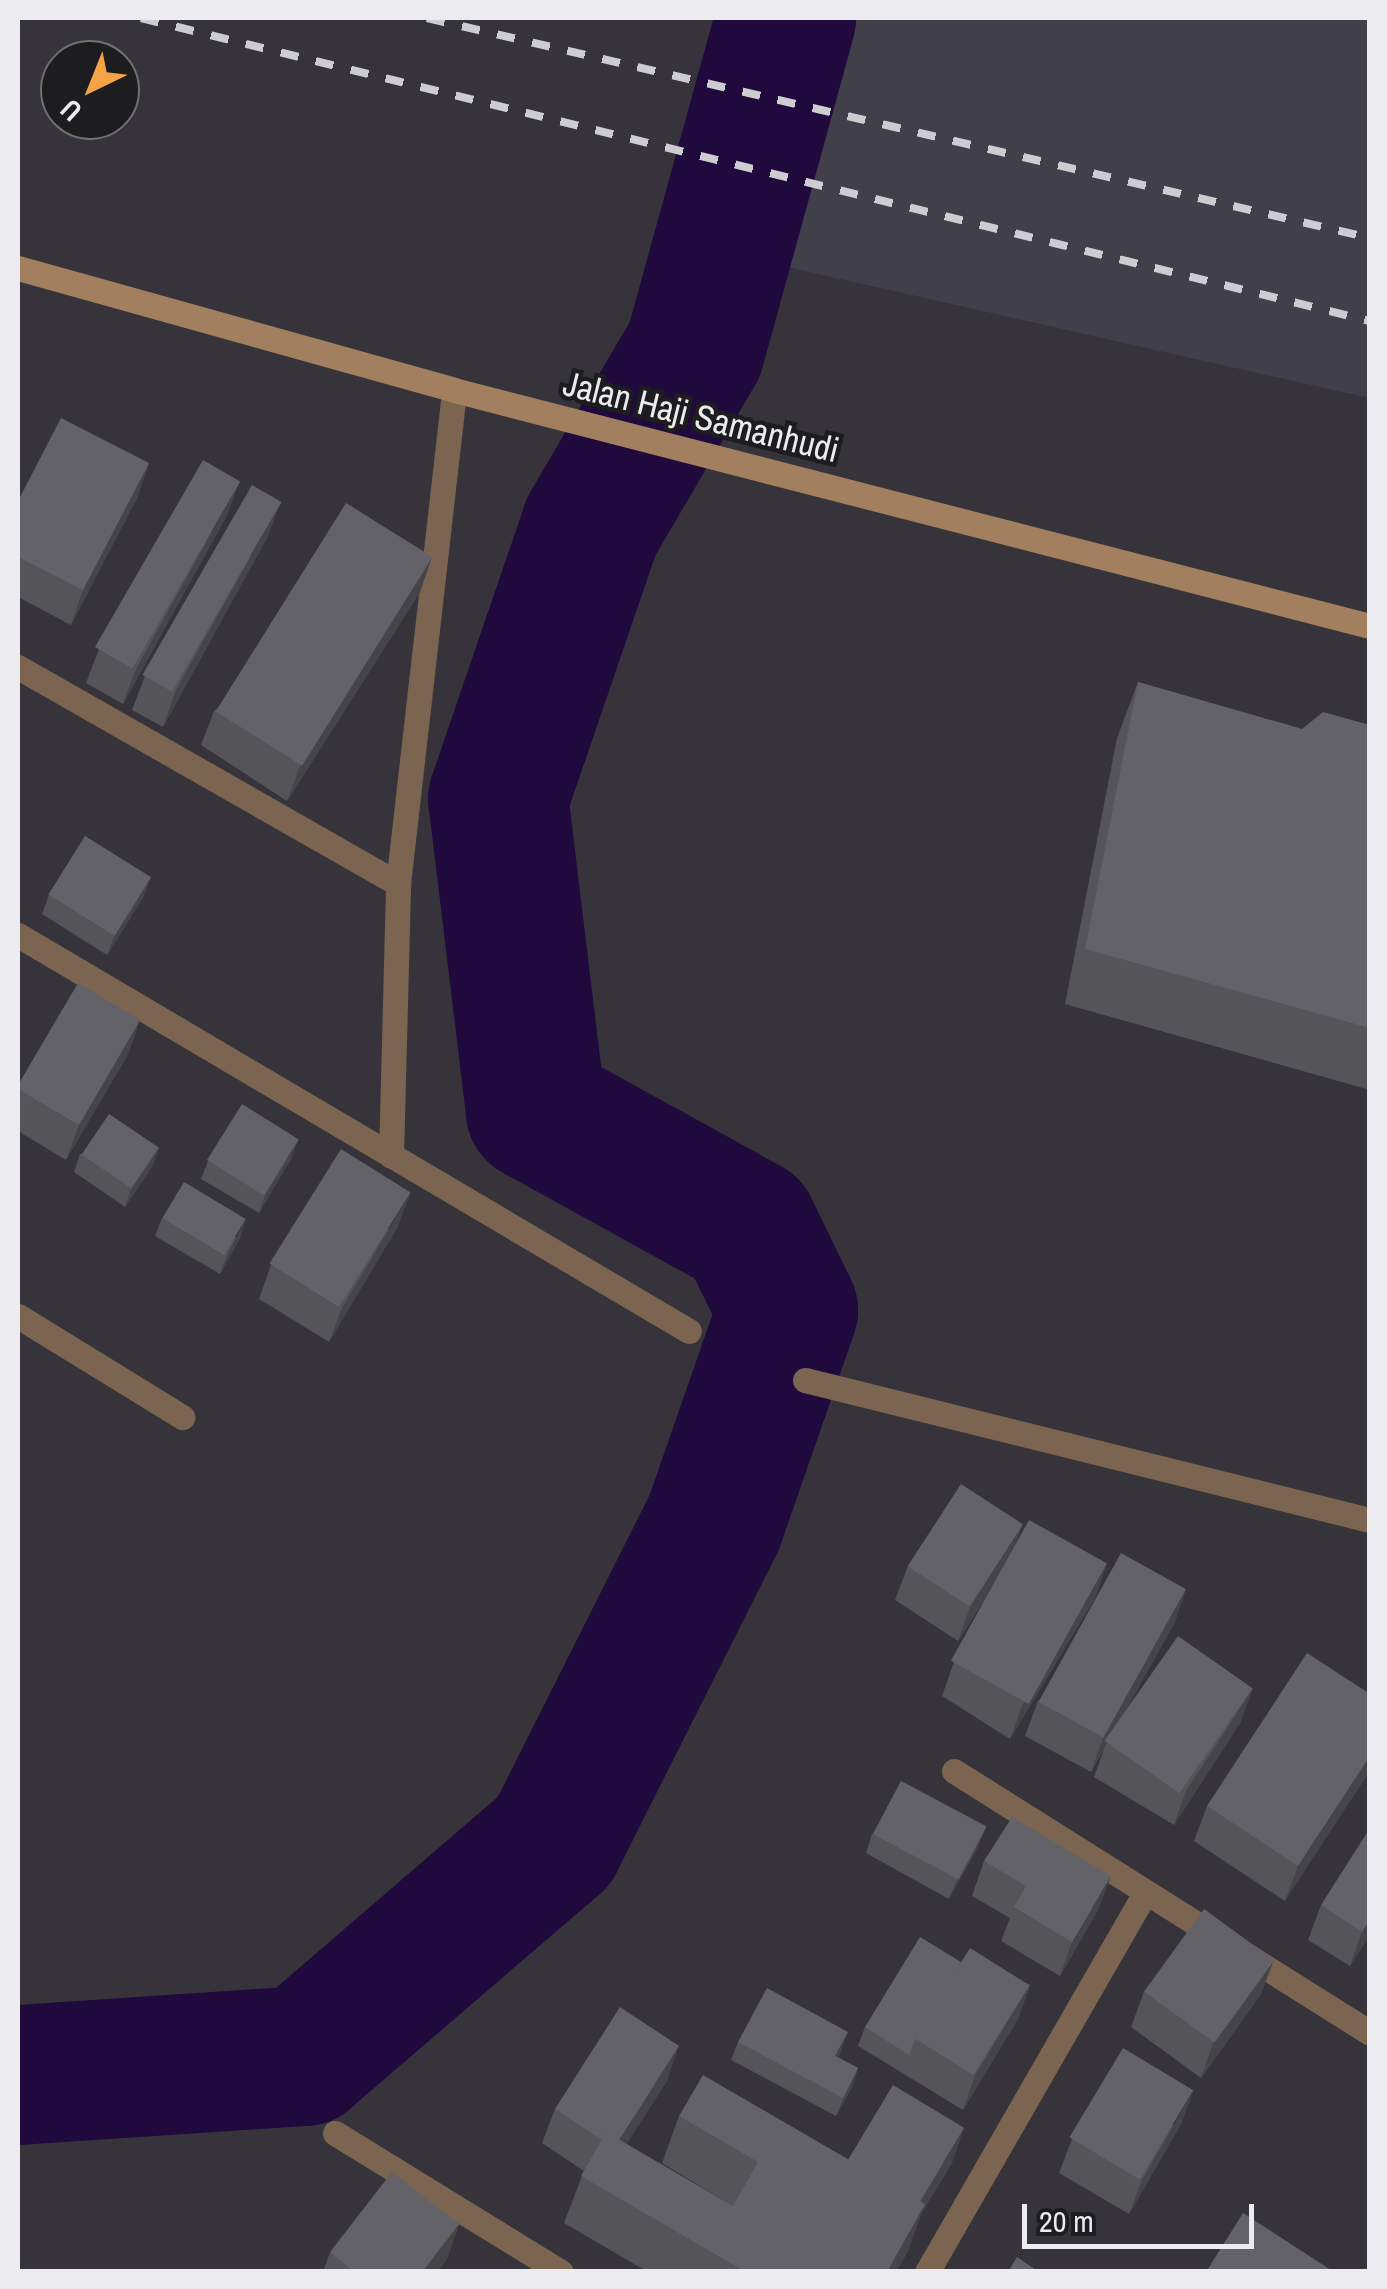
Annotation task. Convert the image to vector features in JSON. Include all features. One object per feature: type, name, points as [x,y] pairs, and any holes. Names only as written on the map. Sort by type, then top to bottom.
[{"type":"main road","name":"Jalan Haji Samanhudi","points":[[18,268],[454,390],[1370,626]]},
{"type":"street","points":[[391,1156],[398,884],[454,390]]},
{"type":"street","points":[[18,668],[398,884]]},
{"type":"street","points":[[18,935],[689,1331]]},
{"type":"street","points":[[18,1316],[182,1417]]},
{"type":"street","points":[[805,1380],[1370,1520]]},
{"type":"street","points":[[954,1771],[1370,2033]]},
{"type":"street","points":[[926,2272],[1146,1893]]},
{"type":"street","points":[[335,2134],[561,2272]]},
{"type":"shaded area","points":[[819,18],[1369,18],[1369,398],[752,259]]},
{"type":"building","points":[[61,418],[149,463],[83,590],[18,557],[18,501]]},
{"type":"building","points":[[203,460],[240,482],[132,669],[95,647]]},
{"type":"building","points":[[252,485],[281,502],[172,692],[143,675]]},
{"type":"building","points":[[346,503],[433,557],[302,766],[216,712]]},
{"type":"building","points":[[1138,682],[1302,729],[1323,712],[1370,725],[1370,1028],[1085,949]]},
{"type":"building","points":[[85,836],[151,877],[115,936],[48,895]]},
{"type":"building","points":[[78,983],[140,1020],[79,1125],[18,1089]]},
{"type":"building","points":[[242,1104],[299,1140],[264,1195],[207,1160]]},
{"type":"building","points":[[109,1114],[159,1148],[131,1188],[82,1155]]},
{"type":"building","points":[[341,1149],[411,1192],[339,1307],[269,1263]]},
{"type":"building","points":[[184,1182],[246,1219],[224,1255],[162,1218]]},
{"type":"building","points":[[961,1484],[1023,1524],[970,1606],[908,1566]]},
{"type":"building","points":[[1029,1520],[1107,1563],[1029,1704],[951,1661]]},
{"type":"building","points":[[1121,1553],[1186,1589],[1103,1738],[1039,1702]]},
{"type":"building","points":[[1178,1636],[1253,1688],[1179,1793],[1105,1741]]},
{"type":"building","points":[[1307,1653],[1370,1694],[1370,1756],[1298,1866],[1207,1806]]},
{"type":"building","points":[[901,1781],[987,1827],[958,1880],[873,1834]]},
{"type":"building","points":[[1012,1817],[1111,1876],[1072,1942],[1014,1907],[1026,1886],[984,1861]]},
{"type":"building","points":[[1370,1828],[1370,1920],[1362,1932],[1321,1905]]},
{"type":"building","points":[[1204,1909],[1274,1960],[1214,2043],[1144,1992]]},
{"type":"building","points":[[920,1937],[961,1962],[909,2055],[865,2027]]},
{"type":"building","points":[[970,1948],[1029,1985],[973,2075],[914,2038]]},
{"type":"building","points":[[767,1988],[848,2032],[835,2056],[858,2068],[843,2098],[738,2042]]},
{"type":"building","points":[[620,2007],[679,2046],[619,2140],[606,2132],[602,2140],[555,2109]]},
{"type":"building","points":[[1123,2048],[1193,2090],[1140,2179],[1069,2137]]},
{"type":"building","points":[[703,2075],[925,2204],[887,2272],[746,2272],[581,2176],[606,2132],[733,2206],[758,2162],[679,2116]]},
{"type":"building","points":[[893,2085],[964,2128],[919,2202],[848,2160]]},
{"type":"building","points":[[392,2172],[459,2224],[422,2272],[355,2272],[330,2252]]},
{"type":"building","points":[[1243,2213],[1334,2272],[1206,2272]]},
{"type":"building","points":[[1017,2257],[1039,2272],[1008,2272]]},
{"type":"waterway","points":[[18,2075],[304,2056],[554,1841],[714,1523],[788,1310],[748,1228],[536,1111],[498,799],[591,527],[695,349],[786,18]]},
{"type":"railway","points":[[141,18],[1370,321]]},
{"type":"railway","points":[[427,18],[1370,238]]}]
